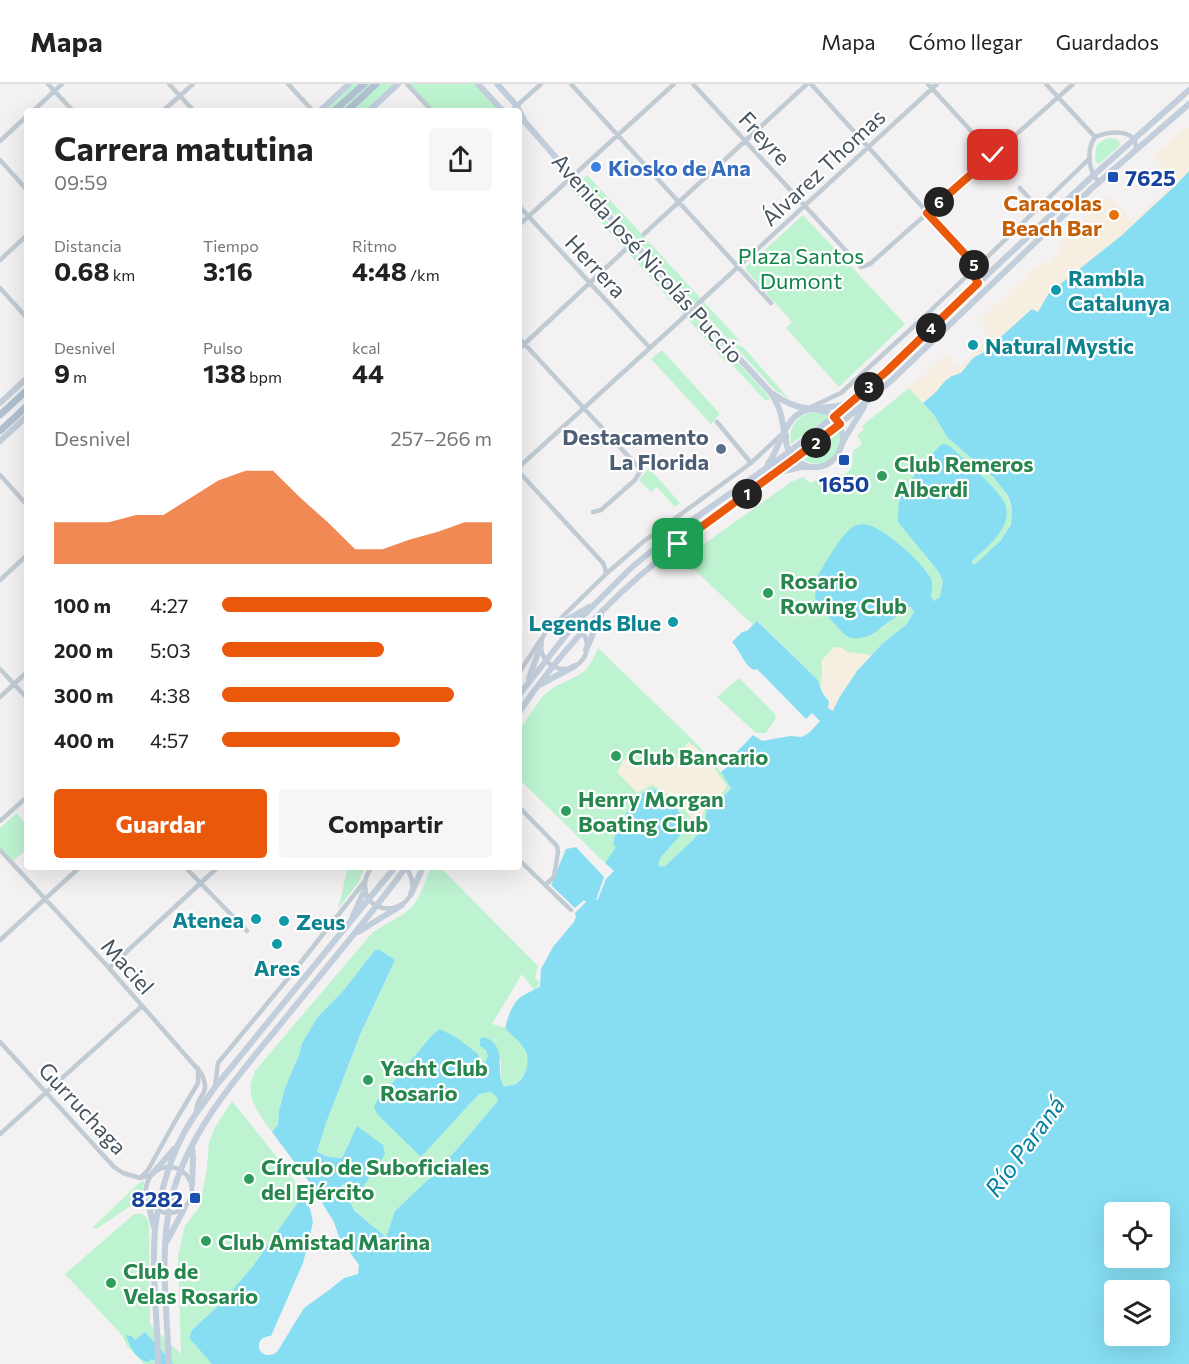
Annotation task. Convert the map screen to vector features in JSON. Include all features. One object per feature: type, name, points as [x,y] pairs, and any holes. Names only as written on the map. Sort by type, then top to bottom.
[{"type":"main road","points":[[323,108],[350,84]]},
{"type":"main road","points":[[337,108],[364,84]]},
{"type":"main road","points":[[350,108],[376,84]]},
{"type":"main road","points":[[372,108],[398,84]]},
{"type":"main road","points":[[478,84],[500,108]]},
{"type":"main road","name":"Avenida José Nicolás Puccio","points":[[497,84],[517,106]]},
{"type":"main road","points":[[522,690],[574,626],[632,567],[651,550],[789,452],[854,400],[1093,176],[1189,90]]},
{"type":"main road","points":[[522,708],[582,632],[659,559],[866,403],[1099,182],[1189,104]]},
{"type":"main road","name":"Avenida José Nicolás Puccio","points":[[522,121],[771,393],[783,418],[789,452],[794,459]]},
{"type":"main road","points":[[0,403],[24,381]]},
{"type":"main road","points":[[0,415],[24,393]]},
{"type":"main road","name":"Avenida José Nicolás Puccio","points":[[771,393],[788,404],[824,411],[834,417]]},
{"type":"main road","points":[[763,470],[795,417],[808,408],[837,406],[854,400]]},
{"type":"main road","points":[[843,441],[866,403]]},
{"type":"main road","points":[[0,431],[24,409]]},
{"type":"main road","points":[[775,473],[801,467],[818,467],[832,461],[842,448],[843,441],[840,424],[834,417]]},
{"type":"main road","points":[[0,441],[24,419]]},
{"type":"main road","points":[[794,459],[810,467]]},
{"type":"main road","points":[[557,624],[597,602]]},
{"type":"main road","points":[[586,650],[603,610]]},
{"type":"main road","points":[[527,683],[541,645]]},
{"type":"main road","points":[[538,685],[575,666]]},
{"type":"main road","points":[[158,1364],[154,1272],[155,1230],[170,1166],[179,1144],[190,1122],[215,1088],[393,870]]},
{"type":"main road","points":[[169,1364],[165,1245],[168,1214],[181,1170],[192,1147],[229,1087],[378,906],[404,870]]},
{"type":"main road","points":[[411,894],[422,870]]},
{"type":"main road","points":[[350,923],[365,885]]},
{"type":"main road","points":[[352,936],[402,905]]},
{"type":"main road","points":[[149,1175],[179,1144]]},
{"type":"main road","points":[[192,1147],[192,1185]]},
{"type":"main road","points":[[147,1199],[155,1230]]},
{"type":"main road","points":[[165,1245],[185,1208]]},
{"type":"street","points":[[48,84],[70,108]]},
{"type":"street","points":[[36,108],[62,84]]},
{"type":"street","points":[[169,84],[191,108]]},
{"type":"street","points":[[166,108],[192,84]]},
{"type":"street","points":[[288,84],[310,108]]},
{"type":"street","points":[[407,84],[429,108]]},
{"type":"street","points":[[515,108],[541,84]]},
{"type":"street","points":[[571,84],[771,303]]},
{"type":"street","points":[[522,222],[674,84]]},
{"type":"street","name":"Freyre","points":[[693,84],[861,267],[870,264],[927,213]]},
{"type":"street","points":[[644,234],[809,84],[976,266],[994,268]]},
{"type":"street","name":"Álvarez Thomas","points":[[522,464],[805,206],[930,86],[937,84]]},
{"type":"street","points":[[1046,84],[1095,137]]},
{"type":"street","points":[[927,213],[1073,84]]},
{"type":"street","points":[[930,86],[993,155]]},
{"type":"street","points":[[0,141],[24,119]]},
{"type":"street","points":[[1099,182],[1090,170],[1092,143],[1095,137],[1126,133],[1134,139],[1136,149]]},
{"type":"street","points":[[808,408],[841,393],[1090,158]]},
{"type":"street","points":[[0,160],[24,187]]},
{"type":"street","points":[[1020,188],[1038,208]]},
{"type":"street","name":"Herrera","points":[[522,209],[650,348]]},
{"type":"street","points":[[0,260],[24,239]]},
{"type":"street","points":[[524,344],[625,250]]},
{"type":"street","points":[[976,266],[974,278],[978,283]]},
{"type":"street","points":[[0,288],[24,315]]},
{"type":"street","points":[[522,342],[641,470],[635,480],[601,510],[593,512]]},
{"type":"street","points":[[717,423],[751,463]]},
{"type":"street","points":[[522,668],[548,630],[557,624],[606,574],[644,541],[751,463],[785,435]]},
{"type":"street","points":[[0,474],[24,502]]},
{"type":"street","points":[[522,475],[603,563],[606,574]]},
{"type":"street","points":[[0,580],[24,558]]},
{"type":"street","points":[[544,635],[541,650],[546,660],[560,669],[575,666],[584,656],[586,640],[582,632],[574,626],[557,624]]},
{"type":"street","points":[[0,669],[24,695]]},
{"type":"street","points":[[0,697],[24,675]]},
{"type":"street","points":[[0,821],[24,800]]},
{"type":"street","points":[[522,810],[557,846],[554,877],[545,885]]},
{"type":"street","name":"Maciel","points":[[0,850],[198,1068]]},
{"type":"street","points":[[522,863],[571,910]]},
{"type":"street","points":[[0,940],[77,870]]},
{"type":"street","points":[[189,870],[247,931]]},
{"type":"street","points":[[109,968],[215,870]]},
{"type":"street","points":[[215,1088],[218,1063],[365,885],[370,870]]},
{"type":"street","points":[[365,885],[370,899],[378,906],[386,909],[394,908],[402,905],[411,894],[414,885],[408,870]]},
{"type":"street","points":[[0,1134],[142,1006]]},
{"type":"street","name":"Gurruchaga","points":[[0,1042],[114,1167],[123,1173],[140,1178],[170,1166]]},
{"type":"street","points":[[196,1113],[196,1105],[206,1089],[205,1081],[198,1068]]},
{"type":"street","points":[[170,1166],[181,1170],[190,1179],[192,1195],[185,1208],[168,1214],[150,1205],[145,1193],[149,1175],[173,1125],[198,1083],[198,1068]]},
{"type":"green space","points":[[349,84],[398,84],[372,108],[323,108]]},
{"type":"green space","points":[[407,84],[478,84],[500,108],[429,108]]},
{"type":"green space","points":[[1105,139],[1118,140],[1121,145],[1098,164],[1095,160],[1096,146]]},
{"type":"green space","points":[[586,176],[740,341],[727,338],[584,182]]},
{"type":"green space","points":[[573,187],[770,400],[765,400],[729,361],[727,363],[571,189]]},
{"type":"green space","name":"Plaza Santos Dumont","points":[[803,215],[905,324],[839,387],[786,328],[792,322],[746,270],[746,267]]},
{"type":"green space","points":[[732,343],[743,347],[790,400],[775,390]]},
{"type":"green space","points":[[662,350],[720,414],[711,424],[651,359]]},
{"type":"green space","name":"Rosario Rowing Club","points":[[909,388],[931,411],[947,436],[1004,491],[1010,504],[1012,517],[1001,539],[979,561],[972,563],[1003,526],[923,464],[905,491],[923,553],[943,581],[940,597],[934,601],[931,597],[932,590],[927,571],[893,539],[852,527],[823,568],[815,598],[839,628],[881,629],[905,609],[911,607],[914,612],[906,625],[883,643],[857,671],[839,698],[833,712],[817,679],[758,621],[753,625],[683,559],[791,482],[803,477],[810,483],[820,478],[847,473],[852,467],[853,451],[862,444],[857,435],[864,430],[862,426]]},
{"type":"green space","points":[[813,412],[828,417],[791,444],[792,427],[802,416]]},
{"type":"green space","points":[[839,431],[838,447],[831,459],[818,463],[803,460]]},
{"type":"green space","points":[[649,468],[680,503],[675,507],[658,488],[651,492],[639,480]]},
{"type":"green space","name":"Club Bancario","points":[[598,648],[697,744],[731,787],[721,799],[707,809],[704,826],[693,840],[665,866],[661,867],[658,864],[661,857],[689,823],[665,796],[649,789],[636,797],[615,833],[613,843],[617,847],[605,863],[522,782],[522,726],[543,696],[554,687],[586,670]]},
{"type":"green space","points":[[739,678],[774,713],[776,718],[766,733],[756,733],[717,697]]},
{"type":"green space","points":[[17,813],[24,821],[24,852],[13,861],[0,847],[0,828]]},
{"type":"green space","points":[[347,870],[364,870],[358,883],[338,909]]},
{"type":"green space","name":"Yacht Club Rosario","points":[[430,870],[443,870],[538,966],[535,978],[540,983],[534,990],[522,974],[492,1024],[505,1028],[525,1048],[528,1061],[526,1071],[520,1080],[504,1087],[501,1081],[501,1060],[486,1050],[488,1056],[485,1062],[480,1064],[479,1058],[440,1029],[433,1034],[377,1101],[421,1157],[479,1094],[489,1092],[496,1096],[498,1101],[434,1174],[395,1211],[386,1237],[354,1209],[342,1185],[350,1181],[360,1187],[350,1139],[342,1158],[329,1157],[317,1152],[361,1034],[395,960],[380,950],[375,950],[319,1017],[302,1043],[285,1088],[278,1125],[272,1132],[254,1104],[250,1089],[254,1072],[373,932],[402,915],[419,897]]},
{"type":"green space","points":[[232,1101],[288,1171],[303,1195],[253,1266],[220,1304],[192,1330],[189,1338],[212,1364],[174,1364],[145,1332],[135,1340],[151,1359],[159,1364],[144,1364],[128,1347],[121,1334],[65,1274],[133,1215],[143,1214],[149,1222],[150,1324],[181,1354],[178,1256],[185,1226],[200,1206],[209,1143],[214,1129]]},
{"type":"green space","points":[[144,1181],[145,1202],[132,1205],[96,1229],[93,1227],[139,1183]]},
{"type":"sand","name":"Rambla Catalunya","points":[[1187,126],[1189,128],[1189,206],[947,437],[934,415],[909,388],[946,354],[958,368],[989,339],[984,333],[987,327],[980,320],[1041,262],[1047,264],[1064,246],[1059,242],[1108,196],[1132,221],[1175,183],[1152,157]]},
{"type":"sand","points":[[834,647],[840,647],[848,652],[872,655],[850,682],[833,712],[821,694],[821,661]]},
{"type":"sand","points":[[688,742],[704,756],[727,786],[721,794],[706,804],[699,827],[694,826],[683,807],[665,792],[652,785],[637,793],[617,772],[624,759],[646,766],[672,763]]},
{"type":"water","name":"Río Paraná","points":[[1189,171],[1189,1364],[212,1364],[189,1338],[192,1330],[220,1304],[253,1266],[303,1195],[313,1222],[303,1263],[271,1336],[264,1337],[259,1349],[266,1355],[277,1352],[304,1308],[344,1278],[358,1274],[359,1265],[339,1237],[334,1222],[316,1191],[272,1132],[278,1125],[285,1088],[302,1043],[318,1017],[343,991],[375,950],[380,950],[395,960],[361,1033],[317,1152],[329,1157],[342,1158],[357,1126],[383,1145],[385,1154],[363,1187],[350,1181],[342,1185],[354,1210],[386,1237],[395,1211],[434,1174],[498,1101],[496,1096],[490,1092],[479,1094],[421,1157],[377,1114],[374,1107],[377,1101],[433,1034],[440,1029],[457,1038],[478,1054],[480,1064],[485,1062],[488,1056],[486,1050],[480,1046],[480,1039],[484,1037],[492,1041],[499,1053],[501,1081],[504,1087],[514,1085],[522,1079],[528,1059],[527,1054],[521,1044],[505,1028],[509,1015],[519,999],[540,986],[541,969],[553,947],[574,922],[575,913],[586,902],[584,900],[575,908],[551,885],[566,849],[576,847],[604,877],[596,900],[598,899],[606,879],[614,871],[605,863],[616,847],[613,844],[616,830],[636,797],[649,789],[656,790],[665,796],[689,823],[661,857],[658,864],[661,867],[665,866],[693,840],[704,826],[707,809],[731,788],[721,772],[732,763],[730,759],[753,735],[762,741],[790,736],[802,737],[820,721],[812,713],[806,719],[757,669],[754,670],[747,664],[732,642],[742,632],[747,631],[757,621],[817,679],[829,701],[828,708],[833,711],[857,671],[883,643],[906,625],[914,612],[911,607],[872,634],[851,638],[837,626],[815,598],[819,574],[850,529],[863,524],[871,526],[901,545],[927,572],[931,579],[931,597],[934,601],[940,597],[943,581],[938,571],[898,522],[898,518],[899,503],[906,488],[923,464],[941,445],[950,446],[980,474],[996,490],[1006,507],[1006,518],[1000,531],[972,563],[979,561],[1001,540],[1011,524],[1012,512],[1008,496],[994,478],[947,437],[934,415],[923,403],[945,381],[961,373],[973,358],[984,352],[1032,309],[1038,312],[1049,293],[1121,236]]},
{"type":"water","points":[[145,1332],[174,1364],[159,1364],[151,1359],[148,1362],[137,1355],[131,1348],[126,1335],[135,1340]]},
{"type":"place","name":"Kiosko de Ana","points":[[596,167]]},
{"type":"place","name":"7625","points":[[1113,177]]},
{"type":"place","name":"Caracolas Beach Bar","points":[[1114,215]]},
{"type":"place","name":"Rambla Catalunya","points":[[1056,290]]},
{"type":"place","name":"Natural Mystic","points":[[973,345]]},
{"type":"place","name":"Destacamento La Florida","points":[[721,449]]},
{"type":"place","name":"1650","points":[[844,460]]},
{"type":"place","name":"Club Remeros Alberdi","points":[[882,476]]},
{"type":"place","name":"Rosario Rowing Club","points":[[768,593]]},
{"type":"place","name":"Legends Blue","points":[[673,622]]},
{"type":"place","name":"Club Bancario","points":[[616,756]]},
{"type":"place","name":"Henry Morgan Boating Club","points":[[566,811]]},
{"type":"place","name":"Atenea","points":[[256,919]]},
{"type":"place","name":"Zeus","points":[[284,921]]},
{"type":"place","name":"Ares","points":[[277,944]]},
{"type":"place","name":"Yacht Club Rosario","points":[[368,1080]]},
{"type":"place","name":"Círculo de Suboficiales del Ejército","points":[[249,1179]]},
{"type":"place","name":"8282","points":[[195,1198]]},
{"type":"place","name":"Club Amistad Marina","points":[[206,1241]]},
{"type":"place","name":"Club de Velas Rosario","points":[[111,1283]]},
{"type":"route","points":[[678,544],[840,424],[834,417],[887,371],[978,283],[974,278],[975,265],[927,213],[993,155]]}]
